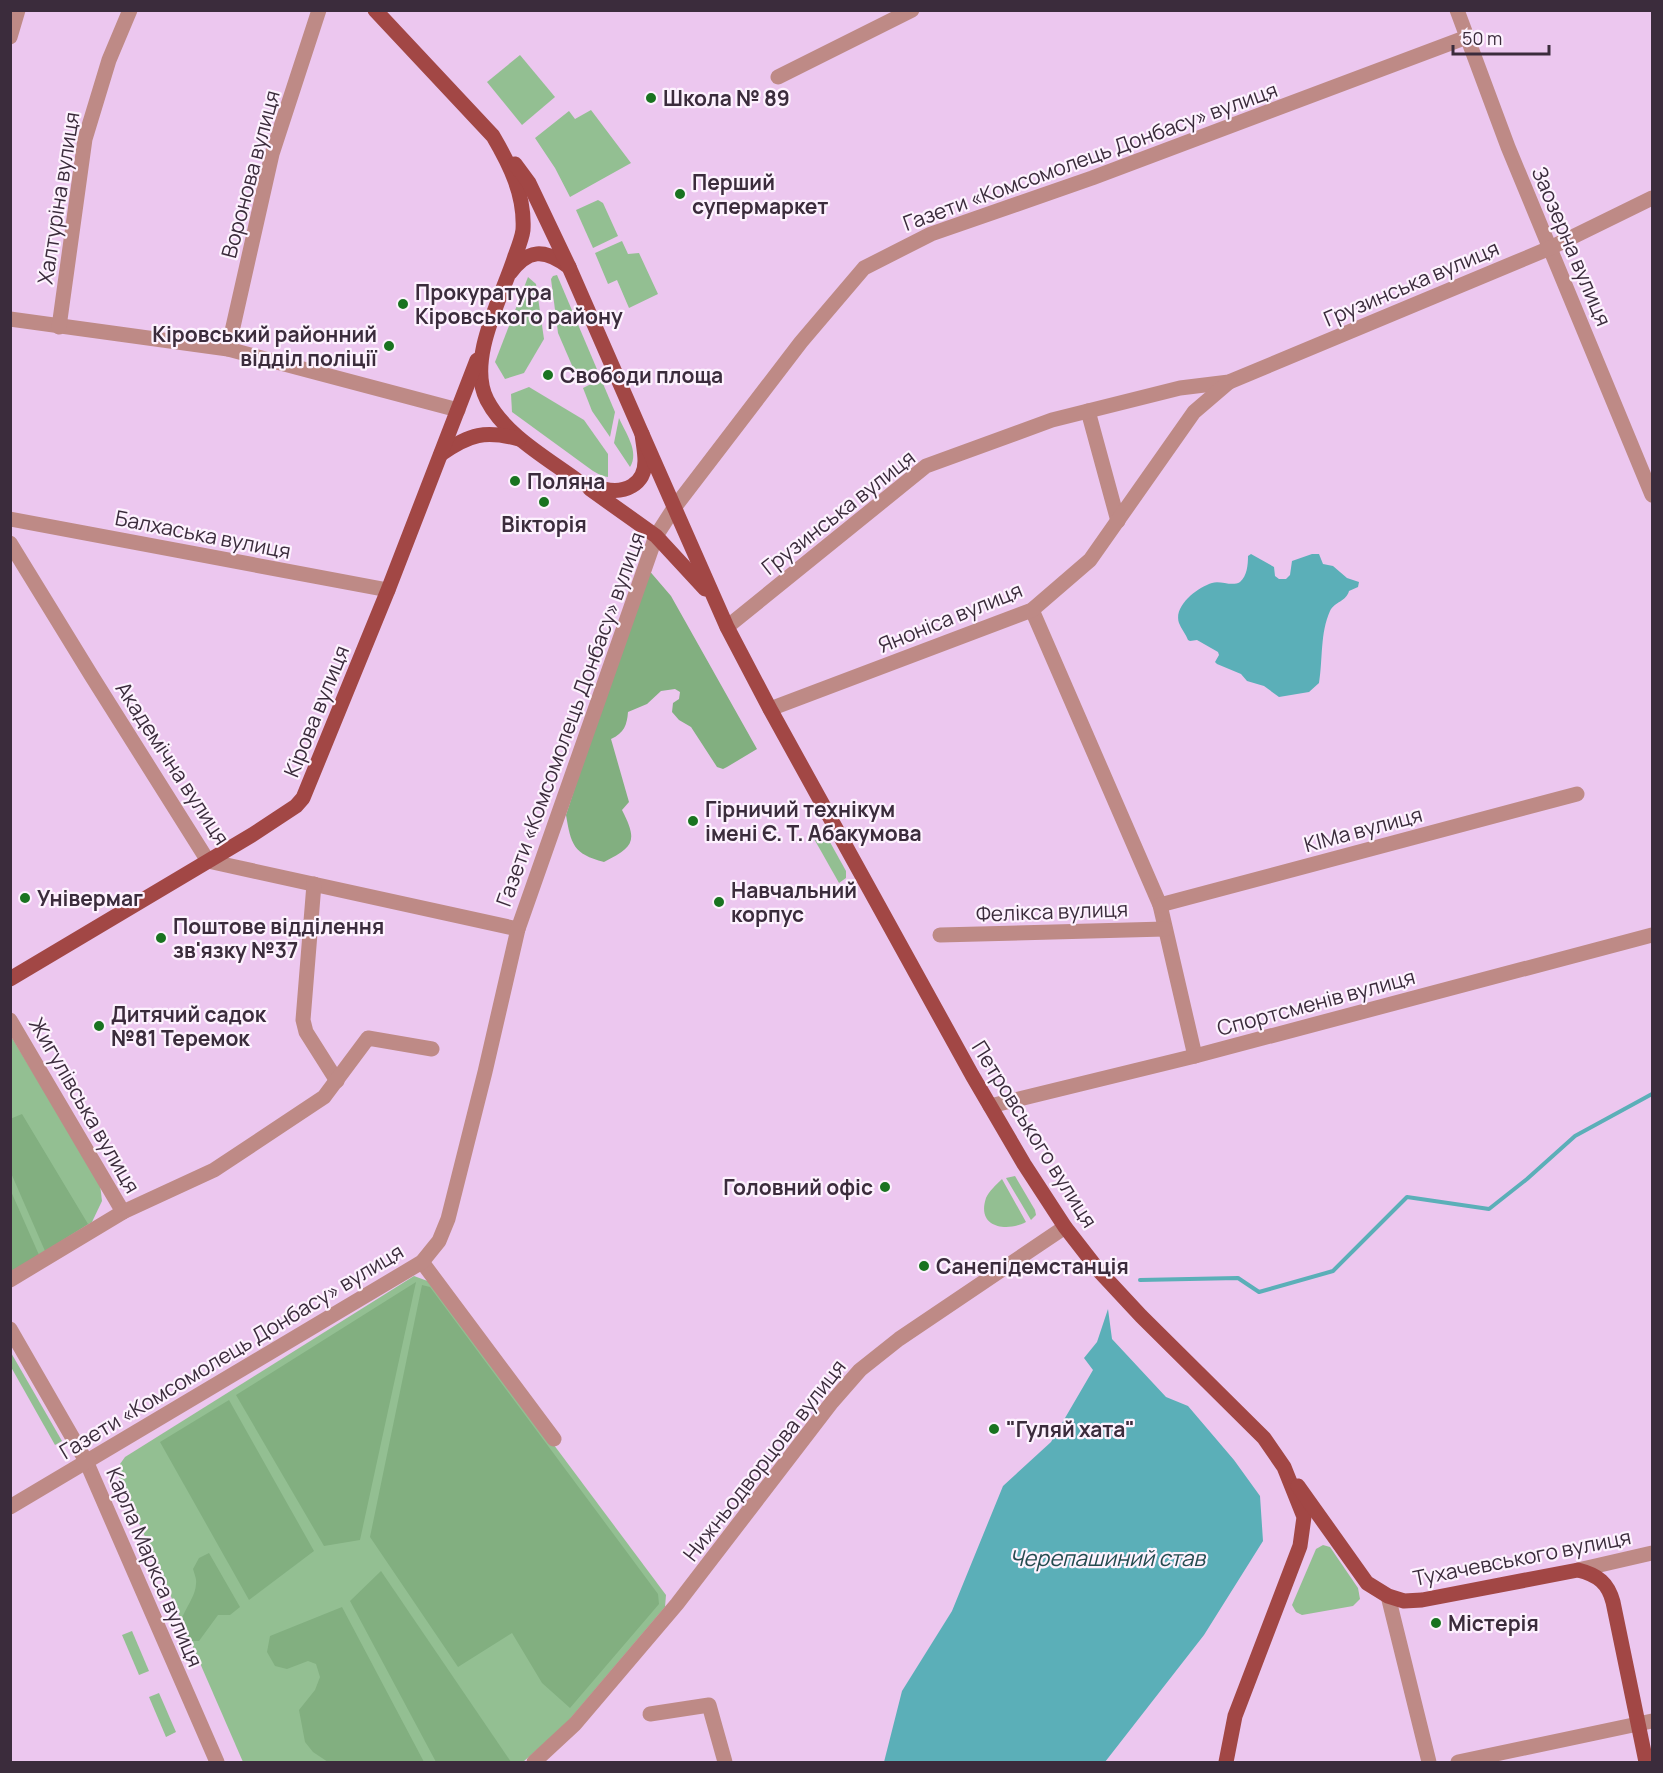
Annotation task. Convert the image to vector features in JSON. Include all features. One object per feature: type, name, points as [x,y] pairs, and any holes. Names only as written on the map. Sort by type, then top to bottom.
[{"type":"main road","name":"Кірова вулиця","points":[[10,980],[252,835],[296,806],[303,798],[388,590],[483,345],[523,231],[518,185],[493,136],[375,10]]},
{"type":"main road","points":[[493,136],[529,183],[569,267]]},
{"type":"main road","name":"Кірова вулиця","points":[[483,345],[481,379],[486,399],[521,440],[583,484],[615,492],[625,490],[635,484],[641,476],[645,462],[642,434],[569,267],[559,260],[536,253],[520,259],[510,273]]},
{"type":"main road","name":"Кірова вулиця","points":[[441,454],[460,440],[481,435],[498,434],[521,440]]},
{"type":"main road","points":[[642,434],[713,598]]},
{"type":"main road","points":[[583,484],[656,536],[713,598]]},
{"type":"main road","name":"Петровського вулиця","points":[[713,598],[770,709],[990,1106],[1065,1227],[1100,1272],[1141,1316],[1264,1438],[1284,1467],[1304,1517],[1300,1546],[1235,1716],[1226,1762]]},
{"type":"main road","name":"Тухачевського вулиця","points":[[1284,1467],[1367,1583],[1388,1596],[1404,1601],[1422,1600],[1578,1570]]},
{"type":"main road","points":[[1578,1570],[1598,1577],[1610,1590],[1645,1723],[1646,1762]]},
{"type":"street","points":[[10,37],[18,10]]},
{"type":"street","name":"Халтуріна вулиця","points":[[59,327],[85,139],[109,60],[130,10]]},
{"type":"street","name":"Воронова вулиця","points":[[228,349],[272,154],[319,10]]},
{"type":"street","points":[[778,76],[912,10]]},
{"type":"street","name":"Заозерна вулиця","points":[[1457,10],[1508,147],[1653,495]]},
{"type":"street","name":"Газети «Комсомолець Донбасу» вулиця","points":[[10,1507],[422,1262],[439,1241],[448,1219],[518,929],[656,536],[674,508],[801,342],[864,268],[931,234],[1092,178],[1467,37]]},
{"type":"street","name":"Грузинська вулиця","points":[[727,627],[926,466],[1052,420],[1183,387],[1229,382],[1550,248],[1653,198]]},
{"type":"street","points":[[10,319],[228,349],[458,411]]},
{"type":"street","name":"Яноніса вулиця","points":[[770,709],[1032,610],[1090,560],[1194,412],[1229,382]]},
{"type":"street","points":[[1183,387],[1194,412]]},
{"type":"street","name":"Грузинська вулиця","points":[[1052,420],[1183,387]]},
{"type":"street","points":[[1088,411],[1118,521]]},
{"type":"street","name":"Балхаська вулиця","points":[[10,519],[388,590]]},
{"type":"street","name":"Академічна вулиця","points":[[10,543],[208,861],[518,929]]},
{"type":"street","points":[[1032,610],[1160,905],[1195,1056]]},
{"type":"street","name":"КІМа вулиця","points":[[1160,905],[1577,794]]},
{"type":"street","points":[[314,884],[303,1020],[306,1032],[337,1081]]},
{"type":"street","name":"Фелікса вулиця","points":[[940,935],[1165,929]]},
{"type":"street","name":"Спортсменів вулиця","points":[[990,1106],[1195,1056],[1653,935]]},
{"type":"street","name":"Жигулівська вулиця","points":[[10,1020],[123,1212]]},
{"type":"street","name":"Жигулівська вулиця","points":[[10,1280],[123,1212],[214,1170],[324,1098],[368,1038],[432,1049]]},
{"type":"street","name":"Нижньодворцова вулиця","points":[[534,1762],[575,1724],[677,1604],[832,1402],[860,1370],[899,1339],[1065,1227]]},
{"type":"street","points":[[422,1262],[554,1439]]},
{"type":"street","name":"Карла Маркса вулиця","points":[[10,1329],[86,1461],[217,1762]]},
{"type":"street","name":"Тухачевського вулиця","points":[[1578,1570],[1653,1553]]},
{"type":"street","points":[[1388,1596],[1429,1762]]},
{"type":"street","points":[[650,1714],[709,1705],[725,1762]]},
{"type":"street","points":[[1458,1762],[1645,1723]]},
{"type":"shaded area","points":[[520,55],[555,97],[522,125],[487,82]]},
{"type":"shaded area","points":[[591,110],[631,163],[570,197],[555,168],[535,138],[569,111],[575,119]]},
{"type":"shaded area","points":[[598,200],[603,203],[618,236],[593,248],[576,210]]},
{"type":"shaded area","points":[[622,241],[628,254],[639,253],[658,294],[629,308],[617,280],[608,284],[595,253]]},
{"type":"shaded area","points":[[557,275],[599,374],[580,384],[558,333],[551,279]]},
{"type":"shaded area","points":[[528,277],[536,284],[544,339],[524,373],[505,379],[495,362]]},
{"type":"shaded area","points":[[601,379],[615,412],[610,437],[592,411],[583,388]]},
{"type":"shaded area","points":[[529,387],[584,420],[608,454],[608,477],[593,471],[512,412],[511,394]]},
{"type":"shaded area","points":[[619,418],[632,449],[633,461],[630,467],[614,443]]},
{"type":"shaded area","points":[[647,568],[671,596],[757,749],[723,769],[717,767],[691,727],[679,720],[672,712],[673,703],[679,699],[680,692],[675,689],[661,691],[647,704],[628,712],[624,728],[611,739],[629,802],[622,810],[631,836],[630,842],[622,852],[604,862],[586,855],[575,846],[566,815]]},
{"type":"shaded area","points":[[826,835],[846,871],[846,878],[839,883],[813,837]]},
{"type":"shaded area","points":[[11,1036],[100,1184],[102,1201],[92,1222],[11,1273]]},
{"type":"shaded area","points":[[22,1114],[88,1224],[45,1251],[11,1173],[10,1119]]},
{"type":"shaded area","points":[[1015,1176],[1035,1210],[1036,1215],[1031,1220],[1006,1178]]},
{"type":"shaded area","points":[[1002,1179],[1026,1222],[1002,1227],[995,1225],[985,1216],[986,1198]]},
{"type":"shaded area","points":[[10,1189],[39,1255],[12,1272],[10,1266]]},
{"type":"shaded area","points":[[414,1276],[433,1283],[666,1595],[665,1607],[564,1726],[523,1762],[243,1762],[119,1477],[120,1464],[125,1457]]},
{"type":"shaded area","points":[[416,1282],[360,1540],[324,1546],[236,1395]]},
{"type":"shaded area","points":[[422,1285],[430,1287],[658,1594],[659,1604],[570,1708],[542,1683],[512,1633],[458,1667],[370,1537]]},
{"type":"shaded area","points":[[10,1351],[62,1441],[55,1445],[11,1367]]},
{"type":"shaded area","points":[[229,1400],[314,1551],[249,1600],[160,1442]]},
{"type":"shaded area","points":[[1323,1545],[1330,1547],[1358,1588],[1360,1599],[1353,1606],[1302,1615],[1296,1612],[1292,1605],[1316,1549]]},
{"type":"shaded area","points":[[209,1553],[240,1607],[230,1615],[218,1615],[199,1641],[188,1641],[183,1634],[181,1620],[195,1592],[196,1580],[193,1569],[199,1558]]},
{"type":"shaded area","points":[[381,1571],[511,1762],[436,1762],[350,1601]]},
{"type":"shaded area","points":[[342,1607],[424,1762],[328,1762],[313,1752],[305,1742],[299,1710],[315,1690],[320,1677],[316,1664],[308,1661],[287,1669],[275,1666],[267,1652],[270,1636]]},
{"type":"shaded area","points":[[132,1631],[149,1671],[139,1675],[122,1635]]},
{"type":"shaded area","points":[[159,1693],[176,1732],[166,1737],[149,1697]]},
{"type":"water","points":[[1251,554],[1274,567],[1275,576],[1279,579],[1286,579],[1290,575],[1292,561],[1319,554],[1323,564],[1333,566],[1347,578],[1359,582],[1358,587],[1349,591],[1348,595],[1330,611],[1323,637],[1319,683],[1309,692],[1279,697],[1264,686],[1247,681],[1241,674],[1215,662],[1219,655],[1218,652],[1197,640],[1188,640],[1180,625],[1178,617],[1180,610],[1188,598],[1212,583],[1240,582],[1246,574],[1248,556]]},
{"type":"water","name":"Черепашиний став","points":[[1108,1309],[1112,1339],[1166,1397],[1188,1406],[1234,1460],[1260,1496],[1263,1541],[1204,1635],[1105,1762],[884,1762],[902,1691],[952,1611],[1003,1486],[1051,1442],[1093,1370],[1084,1358],[1097,1342]]},
{"type":"waterway","points":[[1140,1280],[1238,1278],[1259,1292],[1333,1271],[1407,1197],[1489,1209],[1575,1136],[1652,1094]]},
{"type":"place","name":"Школа № 89","points":[[651,98]]},
{"type":"place","name":"Перший супермаркет","points":[[680,194]]},
{"type":"place","name":"Прокуратура Кіровського району","points":[[403,304]]},
{"type":"place","name":"Кіровський районний відділ поліції","points":[[389,346]]},
{"type":"place","name":"Свободи площа","points":[[548,375]]},
{"type":"place","name":"Поляна","points":[[515,481]]},
{"type":"place","name":"Вікторія","points":[[544,502]]},
{"type":"place","name":"Гірничий технікум імені Є. Т. Абакумова","points":[[693,821]]},
{"type":"place","name":"Універмаг","points":[[25,898]]},
{"type":"place","name":"Навчальний корпус","points":[[719,902]]},
{"type":"place","name":"Поштове відділення зв'язку №37","points":[[161,938]]},
{"type":"place","name":"Дитячий садок №81 Теремок","points":[[99,1026]]},
{"type":"place","name":"Головний офіс","points":[[885,1187]]},
{"type":"place","name":"Санепідемстанція","points":[[924,1266]]},
{"type":"place","name":"\"Гуляй хата\"","points":[[994,1429]]},
{"type":"place","name":"Містерія","points":[[1436,1623]]}]
